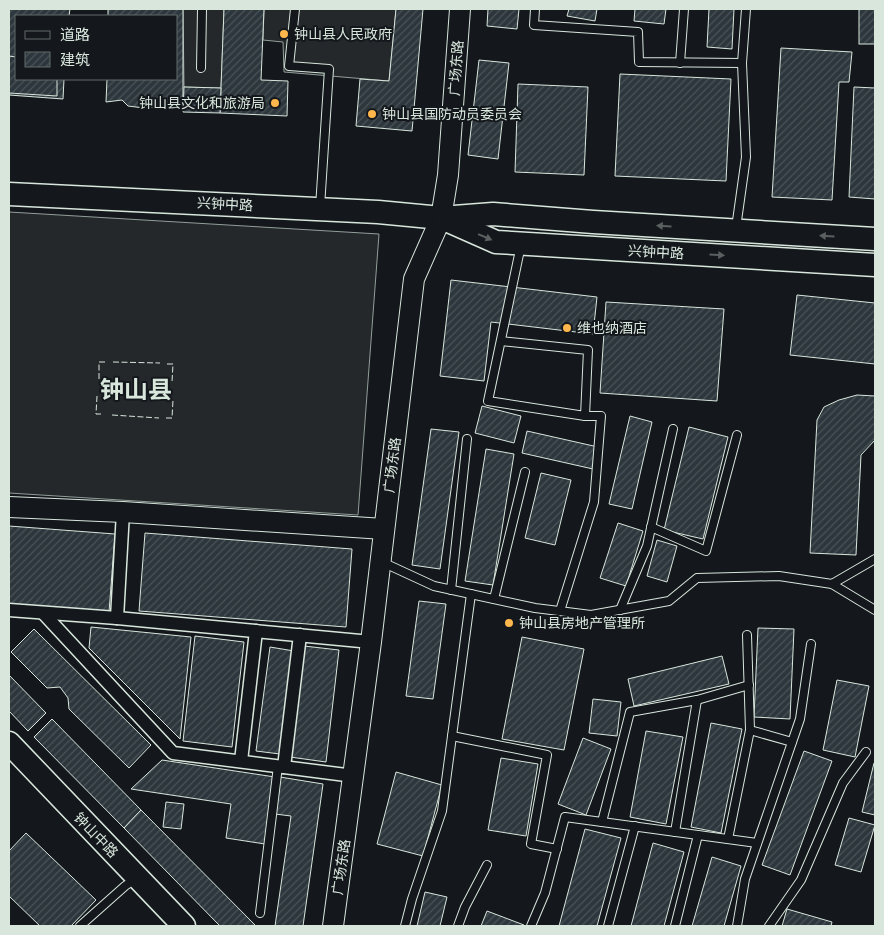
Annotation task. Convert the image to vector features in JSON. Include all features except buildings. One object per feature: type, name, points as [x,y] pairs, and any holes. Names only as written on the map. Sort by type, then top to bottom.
[{"type":"main road","name":"兴钟中路","points":[[9,194],[378,212],[441,218],[493,214],[875,239]]},
{"type":"main road","name":"兴钟中路","points":[[441,218],[496,242],[875,265]]},
{"type":"main road","name":"钟山中路","points":[[9,743],[131,882],[184,926]]},
{"type":"main road","points":[[9,765],[131,882],[164,926]]},
{"type":"street","name":"广场东路","points":[[334,926],[371,642],[414,279],[441,218],[448,174],[460,9]]},
{"type":"street","points":[[9,507],[123,512],[384,529]]},
{"type":"street","points":[[116,618],[123,512]]},
{"type":"street","points":[[9,610],[371,642]]},
{"type":"street","points":[[43,613],[173,753],[354,776]]},
{"type":"street","points":[[241,761],[256,631]]},
{"type":"street","points":[[281,767],[300,635]]},
{"type":"lane","points":[[201,68],[202,9]]},
{"type":"lane","points":[[295,9],[289,66],[329,69],[320,209]]},
{"type":"lane","points":[[535,9],[534,25],[638,32],[639,62],[742,64]]},
{"type":"lane","points":[[680,63],[684,9]]},
{"type":"lane","points":[[736,231],[746,157],[742,64],[746,9]]},
{"type":"lane","points":[[521,244],[488,401],[585,416],[601,416],[594,502],[560,611]]},
{"type":"lane","points":[[501,341],[588,350],[585,416]]},
{"type":"lane","points":[[620,610],[647,546],[673,429]]},
{"type":"lane","points":[[651,527],[706,551],[737,435]]},
{"type":"lane","points":[[451,590],[467,439]]},
{"type":"lane","points":[[494,599],[525,472]]},
{"type":"lane","points":[[832,584],[875,559]]},
{"type":"lane","points":[[380,561],[434,586],[535,608],[592,615],[669,601],[697,578],[779,576],[832,584],[875,610]]},
{"type":"lane","points":[[406,926],[412,899],[442,811],[471,594]]},
{"type":"lane","points":[[728,839],[750,730],[747,634]]},
{"type":"lane","points":[[737,926],[745,879],[800,719],[811,644]]},
{"type":"lane","points":[[602,822],[630,712],[698,700],[748,685]]},
{"type":"lane","points":[[675,832],[698,700]]},
{"type":"lane","points":[[750,730],[792,742]]},
{"type":"lane","points":[[452,736],[547,755],[532,844],[557,849]]},
{"type":"lane","points":[[769,926],[801,880],[843,783],[866,752]]},
{"type":"lane","points":[[260,913],[281,767]]},
{"type":"lane","points":[[531,926],[545,893],[566,817],[757,843]]},
{"type":"lane","points":[[608,926],[635,826]]},
{"type":"lane","points":[[675,926],[698,835]]},
{"type":"lane","points":[[458,926],[465,907],[487,865]]},
{"type":"lane","points":[[80,926],[131,882]]},
{"type":"shaded area","points":[[183,9],[224,9],[221,88],[184,87]]},
{"type":"shaded area","points":[[264,9],[396,9],[389,81],[284,72],[283,42],[263,40]]},
{"type":"shaded area","points":[[9,212],[379,234],[358,515],[9,493]]},
{"type":"fence","points":[[99,379],[99,362],[106,362]]},
{"type":"fence","points":[[113,362],[160,363]]},
{"type":"fence","points":[[167,364],[173,364],[172,382]]},
{"type":"fence","points":[[97,396],[96,414],[103,414]]},
{"type":"fence","points":[[166,418],[172,418],[173,400]]},
{"type":"fence","points":[[112,415],[159,418]]},
{"type":"place","name":"钟山县人民政府","points":[[284,34]]},
{"type":"place","name":"钟山县文化和旅游局","points":[[275,103]]},
{"type":"place","name":"钟山县国防动员委员会","points":[[372,114]]},
{"type":"place","name":"维也纳酒店","points":[[567,328]]},
{"type":"place","name":"钟山县房地产管理所","points":[[509,623]]},
{"type":"district","name":"钟山县","points":[[136,389]]}]
